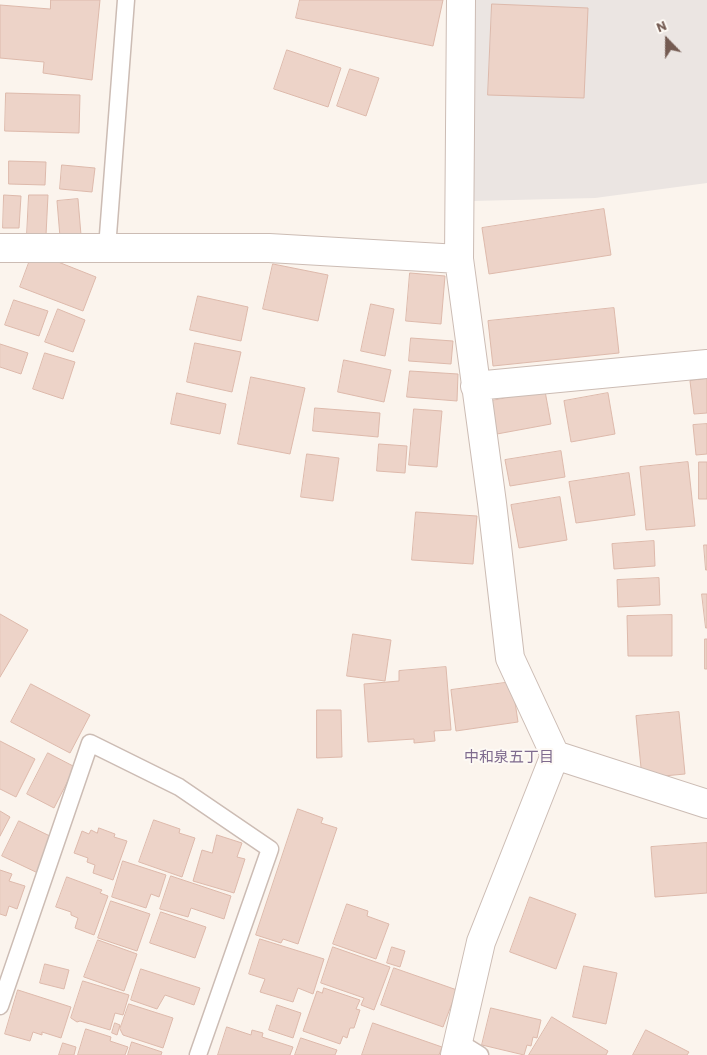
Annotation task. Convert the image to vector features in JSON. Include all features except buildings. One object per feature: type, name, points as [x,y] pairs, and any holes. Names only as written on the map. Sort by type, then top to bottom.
[{"type":"street","points":[[461,0],[459,259],[510,658],[555,755],[481,942],[465,1051]]},
{"type":"street","points":[[0,248],[269,248],[459,259]]},
{"type":"street","points":[[475,386],[707,364]]},
{"type":"street","points":[[555,755],[707,804]]},
{"type":"lane","points":[[107,248],[126,0]]},
{"type":"lane","points":[[0,1006],[90,742],[179,788],[270,849],[198,1055]]},
{"type":"shaded area","points":[[472,0],[707,0],[707,183],[595,198],[472,201]]},
{"type":"district","name":"中和泉五丁目","points":[[509,757]]}]
